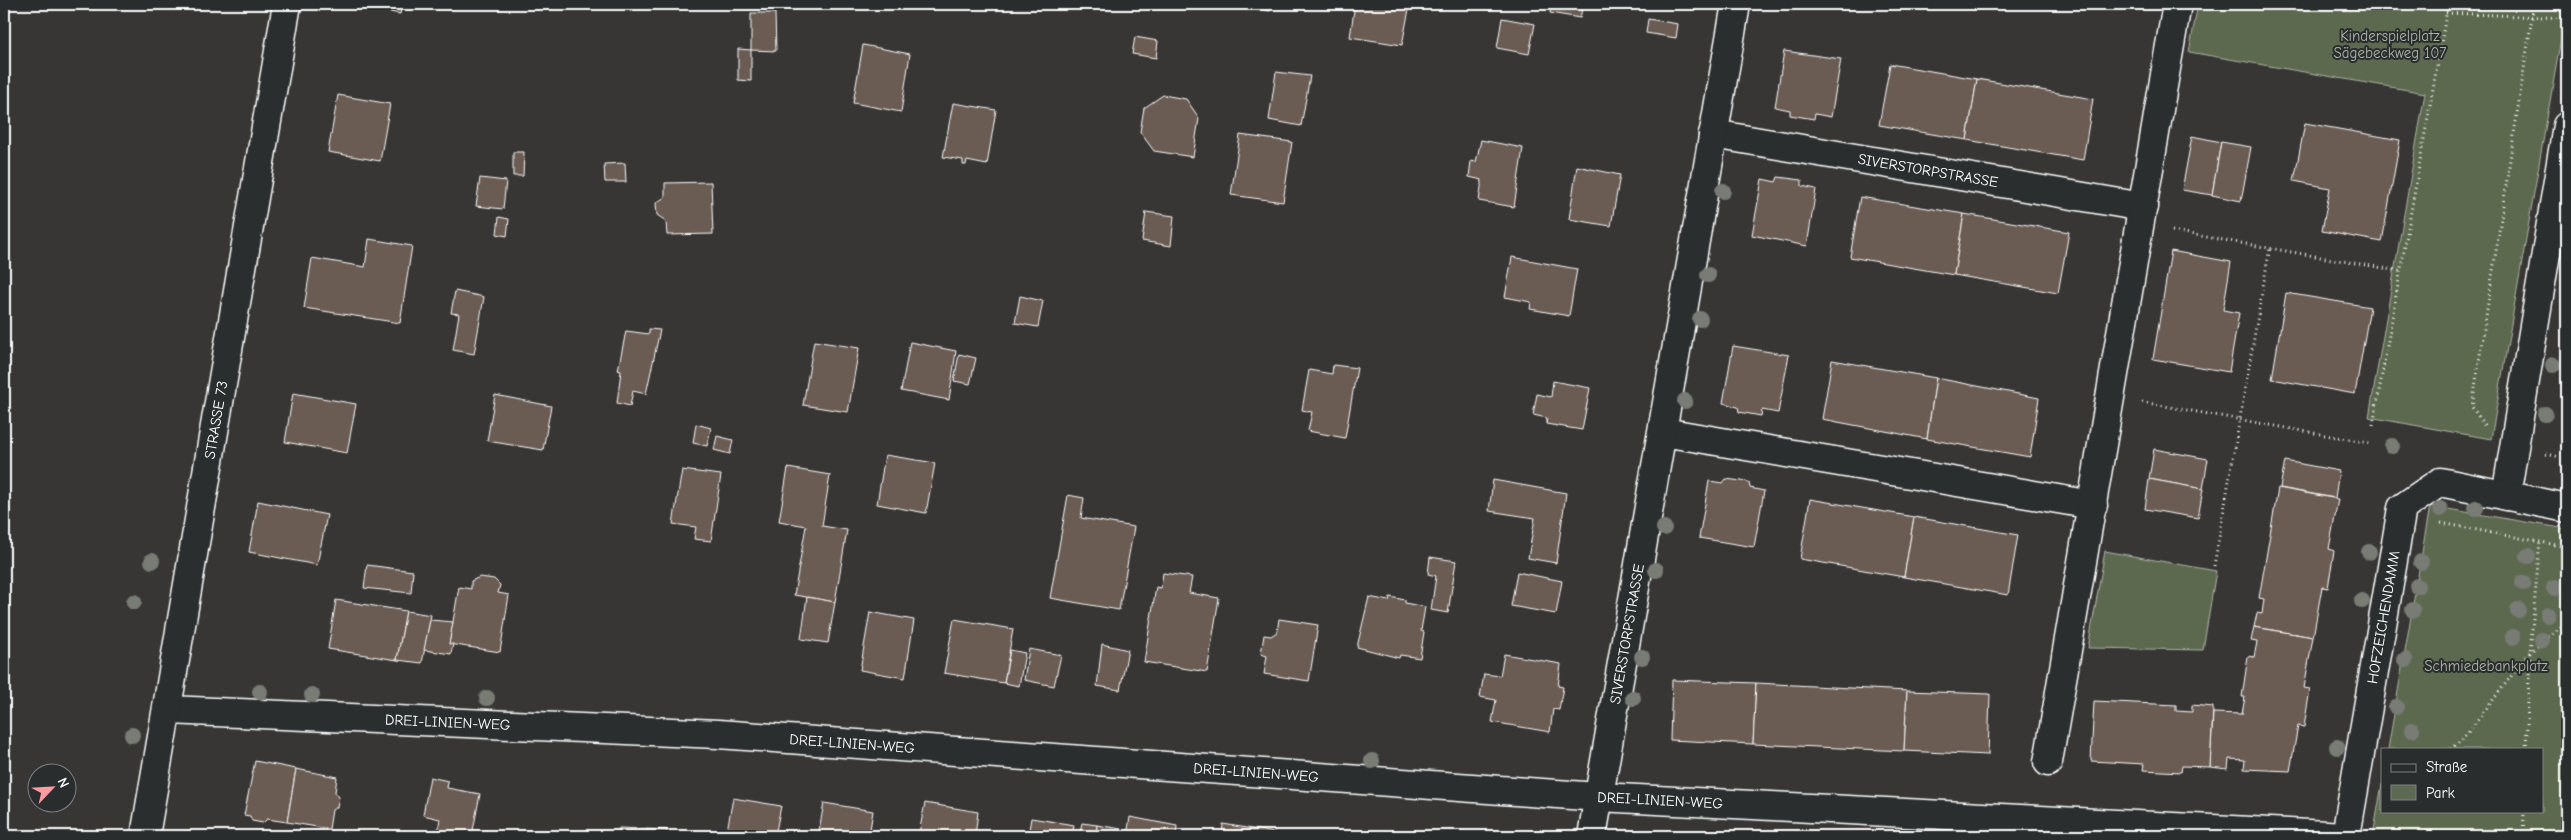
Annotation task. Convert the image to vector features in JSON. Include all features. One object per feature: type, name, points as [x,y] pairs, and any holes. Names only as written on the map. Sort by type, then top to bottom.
[{"type":"street","name":"STRASSE 73","points":[[145,836],[287,4]]},
{"type":"street","name":"SIVERSTORPSTRASSE","points":[[1592,836],[1736,4]]},
{"type":"street","points":[[2048,762],[2112,396],[2177,4]]},
{"type":"street","points":[[2506,496],[2567,126]]},
{"type":"street","name":"SIVERSTORPSTRASSE","points":[[1713,134],[2141,216]]},
{"type":"street","points":[[1663,432],[2093,505]]},
{"type":"street","name":"HOFZEICHENDAMM","points":[[2346,836],[2402,508],[2440,482],[2567,508]]},
{"type":"street","name":"DREI-LINIEN-WEG","points":[[168,710],[718,734],[2037,829],[2346,836]]},
{"type":"path","points":[[2373,426],[2448,4]]},
{"type":"path","points":[[2486,428],[2472,407],[2534,4]]},
{"type":"path","points":[[2446,12],[2567,18]]},
{"type":"path","points":[[2141,216],[2270,247],[2400,271]]},
{"type":"path","points":[[2214,566],[2270,247]]},
{"type":"path","points":[[2112,396],[2370,443]]},
{"type":"path","points":[[2433,522],[2567,547]]},
{"type":"path","points":[[2526,748],[2530,652],[2540,534]]},
{"type":"path","points":[[2451,748],[2462,740],[2530,652],[2567,622]]},
{"type":"path","points":[[2523,836],[2524,812]]},
{"type":"green space","name":"Kinderspielplatz Sägebeckweg 107","points":[[2198,4],[2567,4],[2491,439],[2369,417],[2425,93],[2189,52]]},
{"type":"green space","name":"Schmiedebankplatz","points":[[2430,506],[2567,529],[2567,836],[2373,836],[2381,790],[2381,812],[2544,812],[2544,748],[2388,748]]},
{"type":"green space","points":[[2105,551],[2216,571],[2203,650],[2088,648]]},
{"type":"building","points":[[350,4],[402,4],[400,14]]},
{"type":"building","points":[[647,4],[716,4],[716,5],[647,6]]},
{"type":"building","points":[[1256,4],[1272,4],[1270,11],[1255,8]]},
{"type":"building","points":[[1355,4],[1410,4],[1402,45],[1350,37]]},
{"type":"building","points":[[1552,4],[1583,4],[1580,18],[1550,13]]},
{"type":"building","points":[[751,13],[775,13],[776,51],[751,50]]},
{"type":"building","points":[[1502,18],[1535,24],[1529,54],[1497,48]]},
{"type":"building","points":[[1648,19],[1678,24],[1676,38],[1646,33]]},
{"type":"building","points":[[1135,37],[1158,41],[1156,58],[1132,54]]},
{"type":"building","points":[[863,45],[910,54],[901,112],[853,103]]},
{"type":"building","points":[[738,49],[751,50],[751,81],[738,80]]},
{"type":"building","points":[[1784,51],[1841,59],[1831,117],[1815,114],[1814,119],[1790,115],[1790,110],[1775,107]]},
{"type":"building","points":[[1890,64],[1977,79],[1967,140],[1879,125]]},
{"type":"building","points":[[1276,72],[1310,76],[1301,126],[1269,120]]},
{"type":"building","points":[[1977,79],[2093,99],[2083,160],[1967,140]]},
{"type":"building","points":[[338,95],[390,104],[380,161],[328,152]]},
{"type":"building","points":[[1163,95],[1186,99],[1199,118],[1193,157],[1154,151],[1140,132],[1144,108]]},
{"type":"building","points":[[953,103],[996,110],[987,165],[967,161],[966,165],[963,165],[963,160],[943,157]]},
{"type":"building","points":[[2305,123],[2400,140],[2382,242],[2322,231],[2330,188],[2294,181]]},
{"type":"building","points":[[1240,135],[1292,142],[1283,202],[1231,195]]},
{"type":"building","points":[[2192,136],[2221,142],[2212,195],[2182,190]]},
{"type":"building","points":[[1481,140],[1523,148],[1514,207],[1479,201],[1482,180],[1469,177],[1471,161],[1476,162]]},
{"type":"building","points":[[2221,142],[2251,147],[2241,201],[2212,195]]},
{"type":"building","points":[[513,152],[524,152],[523,176],[513,176]]},
{"type":"building","points":[[625,163],[626,182],[605,182],[604,164]]},
{"type":"building","points":[[1577,166],[1620,175],[1611,226],[1569,219]]},
{"type":"building","points":[[1778,177],[1802,180],[1802,186],[1816,189],[1807,246],[1752,235],[1762,179],[1776,182]]},
{"type":"building","points":[[480,178],[506,181],[503,209],[476,206]]},
{"type":"building","points":[[711,182],[713,234],[667,235],[666,221],[657,215],[656,203],[665,197],[665,183]]},
{"type":"building","points":[[1860,197],[1964,214],[1954,275],[1850,257]]},
{"type":"building","points":[[1146,212],[1174,216],[1171,246],[1142,241]]},
{"type":"building","points":[[1964,214],[2069,232],[2058,293],[1954,275]]},
{"type":"building","points":[[499,217],[509,219],[507,236],[497,234]]},
{"type":"building","points":[[369,239],[412,246],[400,323],[304,308],[312,258],[365,267]]},
{"type":"building","points":[[2171,251],[2231,262],[2223,310],[2239,313],[2229,372],[2153,359]]},
{"type":"building","points":[[1512,257],[1577,269],[1569,316],[1530,309],[1531,302],[1505,297]]},
{"type":"building","points":[[455,291],[484,297],[474,354],[453,350],[459,314],[451,313]]},
{"type":"building","points":[[2286,293],[2370,307],[2355,394],[2272,379]]},
{"type":"building","points":[[1020,296],[1043,301],[1038,327],[1015,323]]},
{"type":"building","points":[[649,329],[660,330],[646,394],[633,391],[630,406],[617,403],[621,371],[618,370],[626,331],[649,334]]},
{"type":"building","points":[[814,341],[859,348],[848,412],[803,405]]},
{"type":"building","points":[[910,342],[956,351],[949,400],[901,391]]},
{"type":"building","points":[[1733,346],[1789,355],[1778,413],[1762,410],[1761,416],[1739,412],[1738,407],[1723,403]]},
{"type":"building","points":[[959,354],[976,358],[970,384],[954,381]]},
{"type":"building","points":[[1832,360],[1936,378],[1927,439],[1822,419]]},
{"type":"building","points":[[1333,365],[1357,368],[1345,438],[1308,431],[1312,412],[1302,410],[1309,370],[1332,374]]},
{"type":"building","points":[[1936,378],[2039,398],[2030,457],[1927,439]]},
{"type":"building","points":[[1553,381],[1590,388],[1582,430],[1546,424],[1547,418],[1533,415],[1537,394],[1551,397]]},
{"type":"building","points":[[293,393],[356,404],[347,453],[285,442]]},
{"type":"building","points":[[495,395],[551,406],[543,450],[487,441]]},
{"type":"building","points":[[696,424],[711,428],[707,446],[693,443]]},
{"type":"building","points":[[717,436],[733,440],[730,454],[714,450]]},
{"type":"building","points":[[2154,449],[2208,459],[2203,489],[2149,479]]},
{"type":"building","points":[[885,455],[935,463],[926,513],[877,504]]},
{"type":"building","points":[[2285,461],[2339,471],[2335,498],[2280,488]]},
{"type":"building","points":[[788,468],[830,475],[822,526],[847,530],[835,602],[794,595],[806,526],[779,521]]},
{"type":"building","points":[[682,470],[721,475],[711,541],[694,539],[696,527],[673,524]]},
{"type":"building","points":[[1726,479],[1749,482],[1750,488],[1764,491],[1754,547],[1699,538],[1709,481],[1723,483]]},
{"type":"building","points":[[2149,479],[2203,489],[2198,518],[2145,509]]},
{"type":"building","points":[[1493,480],[1566,493],[1556,563],[1528,558],[1535,518],[1489,511]]},
{"type":"building","points":[[2278,488],[2338,499],[2329,549],[2334,551],[2328,588],[2322,587],[2313,637],[2254,627],[2257,613],[2262,614],[2264,599],[2259,598]]},
{"type":"building","points":[[1068,495],[1084,498],[1081,518],[1134,527],[1119,610],[1050,598]]},
{"type":"building","points":[[1810,499],[1914,517],[1904,577],[1800,559]]},
{"type":"building","points":[[258,501],[327,515],[317,565],[249,552]]},
{"type":"building","points":[[1914,517],[2018,535],[2008,595],[1904,577]]},
{"type":"building","points":[[1430,557],[1456,561],[1448,613],[1431,610],[1436,576],[1428,574]]},
{"type":"building","points":[[367,565],[413,571],[411,593],[364,588]]},
{"type":"building","points":[[1517,572],[1562,581],[1556,614],[1511,606]]},
{"type":"building","points":[[1163,573],[1192,577],[1189,593],[1219,598],[1207,672],[1144,662],[1156,587],[1161,588]]},
{"type":"building","points":[[480,577],[494,579],[500,585],[498,593],[509,595],[500,652],[449,644],[459,587],[471,589],[471,581]]},
{"type":"building","points":[[807,597],[835,602],[828,643],[801,639]]},
{"type":"building","points":[[1369,597],[1389,601],[1390,597],[1405,600],[1405,603],[1425,607],[1421,631],[1424,632],[1420,658],[1400,655],[1399,658],[1357,647]]},
{"type":"building","points":[[336,600],[406,611],[397,660],[328,649]]},
{"type":"building","points":[[406,611],[431,615],[422,663],[397,660]]},
{"type":"building","points":[[870,612],[914,620],[905,678],[860,670]]},
{"type":"building","points":[[954,619],[1013,629],[1004,683],[944,673]]},
{"type":"building","points":[[1279,619],[1318,625],[1309,681],[1264,674],[1267,656],[1261,654],[1264,635],[1271,636],[1277,632]]},
{"type":"building","points":[[430,620],[453,622],[449,644],[453,644],[451,654],[424,650]]},
{"type":"building","points":[[2254,627],[2313,637],[2304,688],[2310,689],[2304,727],[2298,726],[2290,771],[2244,769],[2245,760],[2229,759],[2228,769],[2210,767],[2213,713],[2242,714],[2245,697],[2242,697],[2248,656],[2254,657],[2257,642],[2251,641]]},
{"type":"building","points":[[1102,644],[1128,650],[1120,690],[1097,686]]},
{"type":"building","points":[[1029,649],[1061,655],[1054,686],[1024,680]]},
{"type":"building","points":[[1010,650],[1025,653],[1019,686],[1004,683]]},
{"type":"building","points":[[1504,654],[1561,664],[1558,686],[1563,687],[1559,710],[1553,709],[1550,732],[1492,722],[1496,700],[1480,697],[1484,674],[1500,676]]},
{"type":"building","points":[[1672,680],[1756,683],[1753,744],[1670,740]]},
{"type":"building","points":[[1756,683],[1907,691],[1904,751],[1753,744]]},
{"type":"building","points":[[1907,691],[1990,694],[1988,755],[1904,751]]},
{"type":"building","points":[[2094,701],[2176,705],[2176,711],[2192,712],[2192,705],[2213,707],[2210,767],[2182,766],[2181,772],[2143,770],[2144,764],[2091,761]]},
{"type":"building","points":[[255,761],[296,769],[287,822],[267,819],[263,823],[252,821],[250,816],[244,815]]},
{"type":"building","points":[[296,769],[337,777],[335,792],[339,797],[337,807],[332,810],[329,829],[287,822]]},
{"type":"building","points":[[430,777],[448,781],[447,788],[480,794],[472,836],[437,835],[440,819],[423,815]]},
{"type":"building","points":[[733,798],[781,806],[775,836],[726,836]]},
{"type":"building","points":[[824,803],[873,811],[869,836],[818,836]]},
{"type":"building","points":[[925,803],[978,812],[975,836],[913,836],[914,833],[919,833]]},
{"type":"building","points":[[1130,817],[1177,826],[1176,836],[1127,836]]},
{"type":"building","points":[[1031,818],[1074,825],[1072,836],[1028,836]]},
{"type":"building","points":[[1082,823],[1097,825],[1096,836],[1079,836]]},
{"type":"building","points":[[1223,824],[1276,833],[1276,836],[1222,836]]},
{"type":"building","points":[[1097,825],[1121,829],[1120,836],[1096,836]]},
{"type":"building","points":[[619,828],[667,830],[667,836],[618,836]]}]
